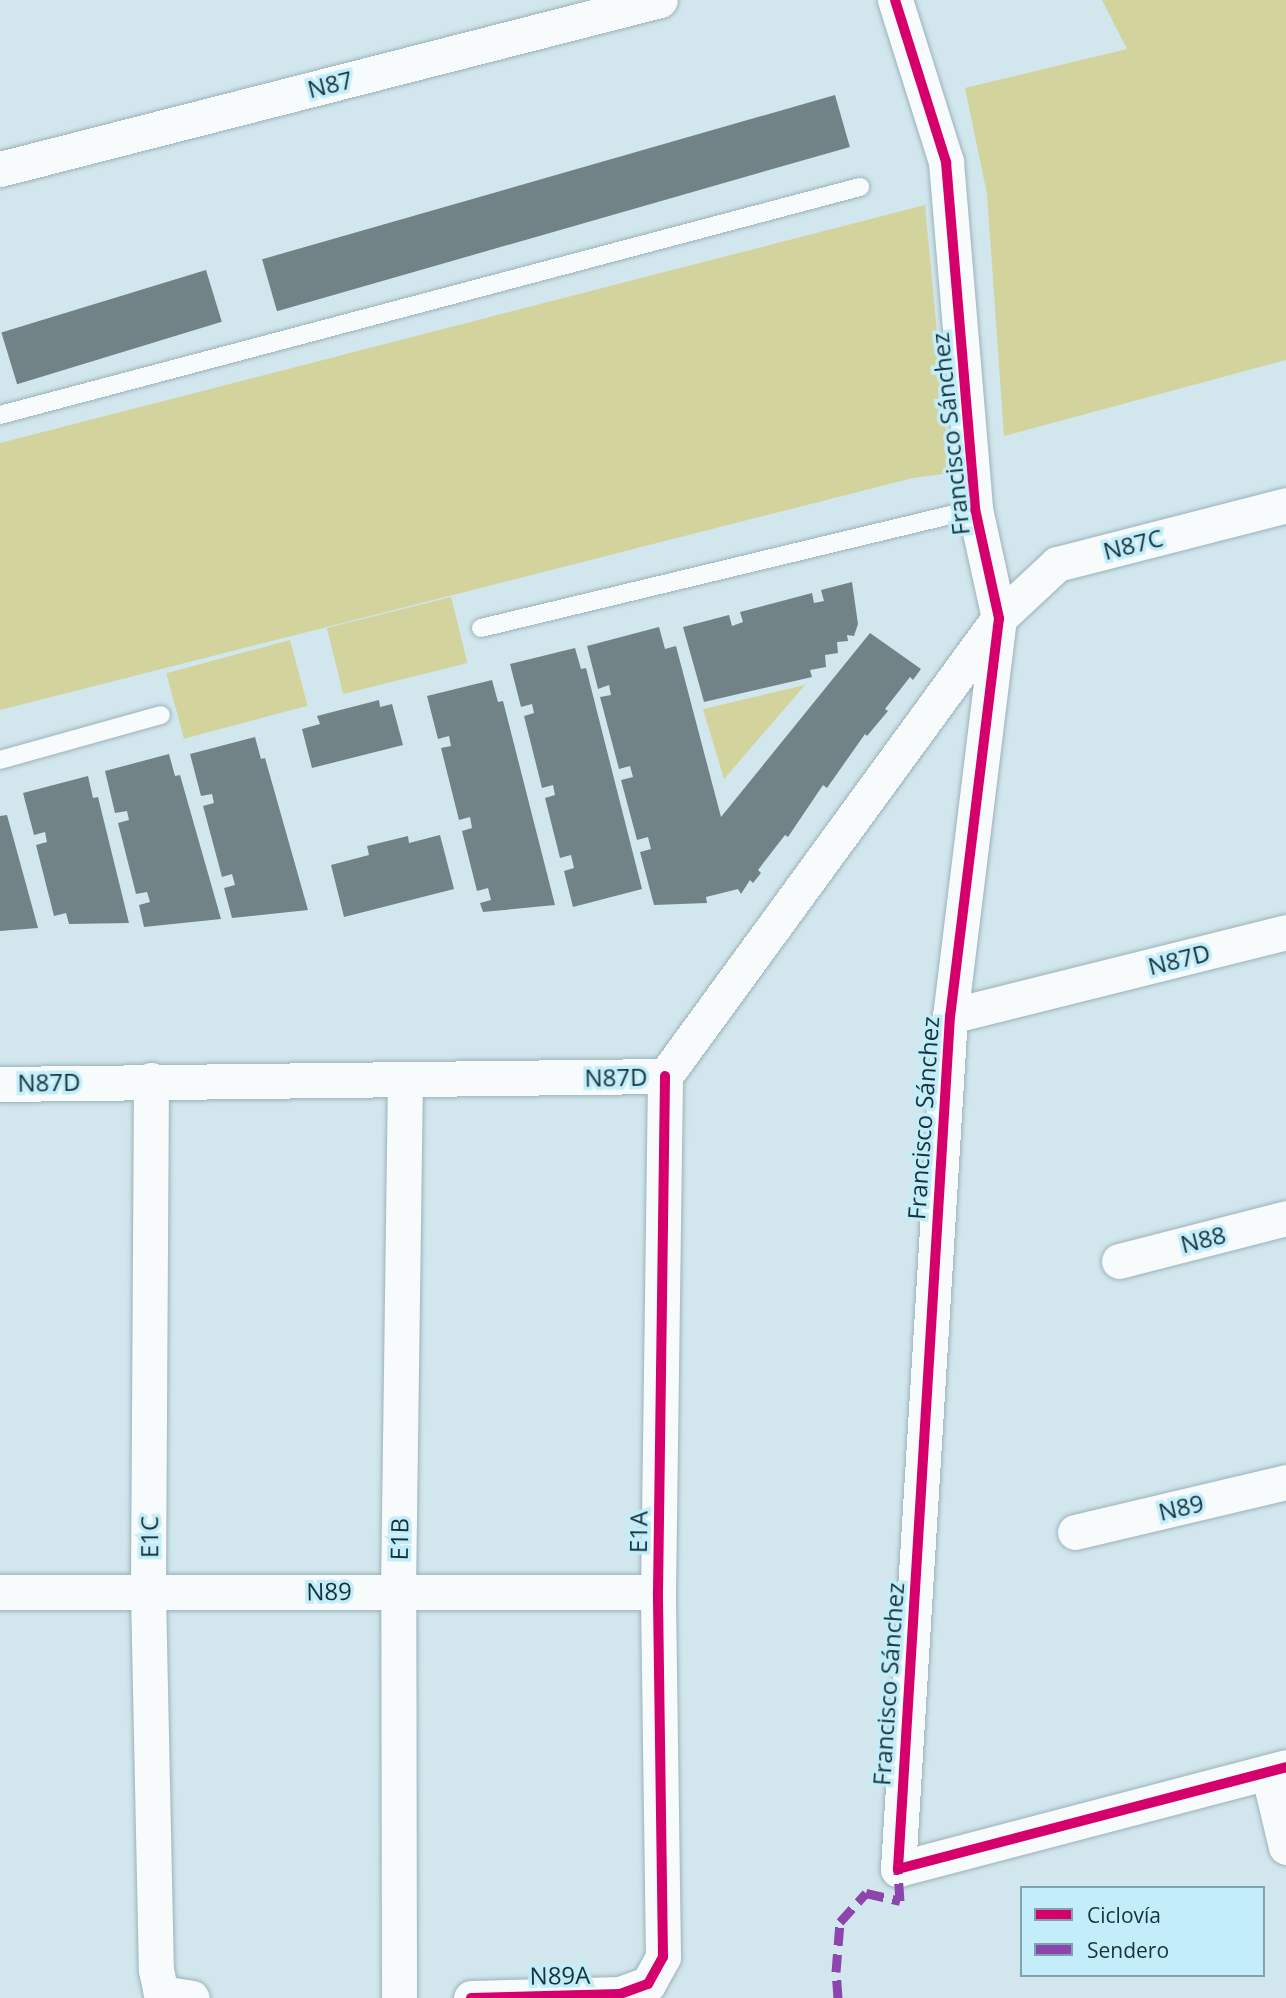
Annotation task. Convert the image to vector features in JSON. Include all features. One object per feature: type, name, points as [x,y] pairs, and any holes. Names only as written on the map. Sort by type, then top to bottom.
[{"type":"street","name":"N87","points":[[0,169],[660,0]]},
{"type":"street","name":"Francisco Sánchez","points":[[895,0],[946,162],[975,509],[999,618],[950,1016],[898,1869],[1277,1769]]},
{"type":"street","name":"N87C","points":[[999,618],[1057,564],[1286,505]]},
{"type":"street","name":"N87D","points":[[0,1083],[665,1076],[999,618]]},
{"type":"street","name":"N87D","points":[[950,1016],[1286,932]]},
{"type":"street","name":"E1A","points":[[648,1984],[663,1957],[658,1592],[665,1076]]},
{"type":"street","name":"E1B","points":[[398,1998],[398,1590],[405,1079]]},
{"type":"street","name":"E1C","points":[[150,1080],[148,1593],[156,1970],[176,1996]]},
{"type":"street","name":"N88","points":[[1119,1261],[1286,1218]]},
{"type":"street","name":"N89","points":[[1075,1532],[1286,1482]]},
{"type":"street","name":"N89","points":[[0,1591],[658,1592]]},
{"type":"street","points":[[1277,1769],[1286,1847]]},
{"type":"street","name":"N89A","points":[[471,1998],[620,1994],[648,1984]]},
{"type":"lane","points":[[0,415],[860,187]]},
{"type":"lane","points":[[481,628],[975,509]]},
{"type":"lane","points":[[0,760],[161,715]]},
{"type":"green space","points":[[1102,0],[1286,0],[1286,360],[1004,436],[987,194],[965,88],[1127,49]]},
{"type":"green space","points":[[925,205],[950,473],[913,478],[0,710],[0,443]]},
{"type":"green space","points":[[451,597],[467,663],[343,694],[327,628]]},
{"type":"green space","points":[[290,640],[308,706],[184,739],[166,673]]},
{"type":"green space","points":[[805,685],[724,779],[703,709]]},
{"type":"building","points":[[835,95],[850,147],[277,311],[262,259]]},
{"type":"building","points":[[206,270],[222,322],[17,384],[1,333]]},
{"type":"building","points":[[852,582],[858,624],[854,636],[847,635],[848,641],[837,642],[838,653],[825,655],[826,667],[810,670],[812,677],[704,702],[683,627],[729,615],[732,626],[743,622],[740,612],[812,593],[814,603],[824,601],[821,590]]},
{"type":"building","points":[[659,627],[665,649],[676,646],[721,817],[870,633],[921,669],[913,680],[910,677],[885,709],[888,711],[867,736],[865,734],[827,788],[823,785],[788,837],[785,835],[758,870],[761,873],[753,883],[750,880],[741,894],[738,889],[706,897],[707,903],[654,905],[640,852],[651,849],[648,837],[637,840],[621,780],[633,777],[630,766],[619,769],[600,697],[611,695],[609,685],[598,689],[587,646]]},
{"type":"building","points":[[575,648],[581,669],[586,668],[642,889],[573,907],[564,871],[574,868],[571,855],[560,858],[545,798],[555,795],[553,785],[542,788],[524,716],[534,713],[532,704],[521,707],[510,664]]},
{"type":"building","points":[[492,680],[498,702],[503,701],[555,905],[483,912],[480,903],[491,900],[488,888],[477,891],[462,831],[472,828],[470,817],[459,820],[441,748],[451,746],[449,736],[438,739],[427,696]]},
{"type":"building","points":[[379,700],[380,707],[392,704],[403,745],[312,768],[302,729],[320,724],[317,716]]},
{"type":"building","points":[[255,737],[261,759],[265,758],[308,910],[232,918],[224,888],[235,885],[232,874],[222,877],[203,806],[214,803],[212,794],[201,796],[190,754]]},
{"type":"building","points":[[169,754],[175,776],[180,775],[221,919],[144,927],[139,905],[150,902],[147,892],[136,894],[118,823],[129,820],[127,811],[115,813],[105,771]]},
{"type":"building","points":[[88,776],[93,798],[98,797],[129,923],[69,924],[66,913],[54,916],[36,845],[47,842],[45,832],[34,835],[23,793]]},
{"type":"building","points":[[7,815],[38,928],[0,931],[0,816]]},
{"type":"building","points":[[440,835],[454,889],[344,917],[331,865],[369,855],[367,846],[408,836],[409,843]]},
{"type":"marked path","points":[[838,1998],[836,1972],[840,1922],[866,1893],[900,1901],[898,1869]]},
{"type":"cycle path","points":[[895,0],[946,162],[975,509],[999,618],[950,1016],[898,1869],[1286,1767]]},
{"type":"cycle path","points":[[471,1998],[620,1994],[648,1984],[663,1957],[658,1592],[665,1076]]}]
